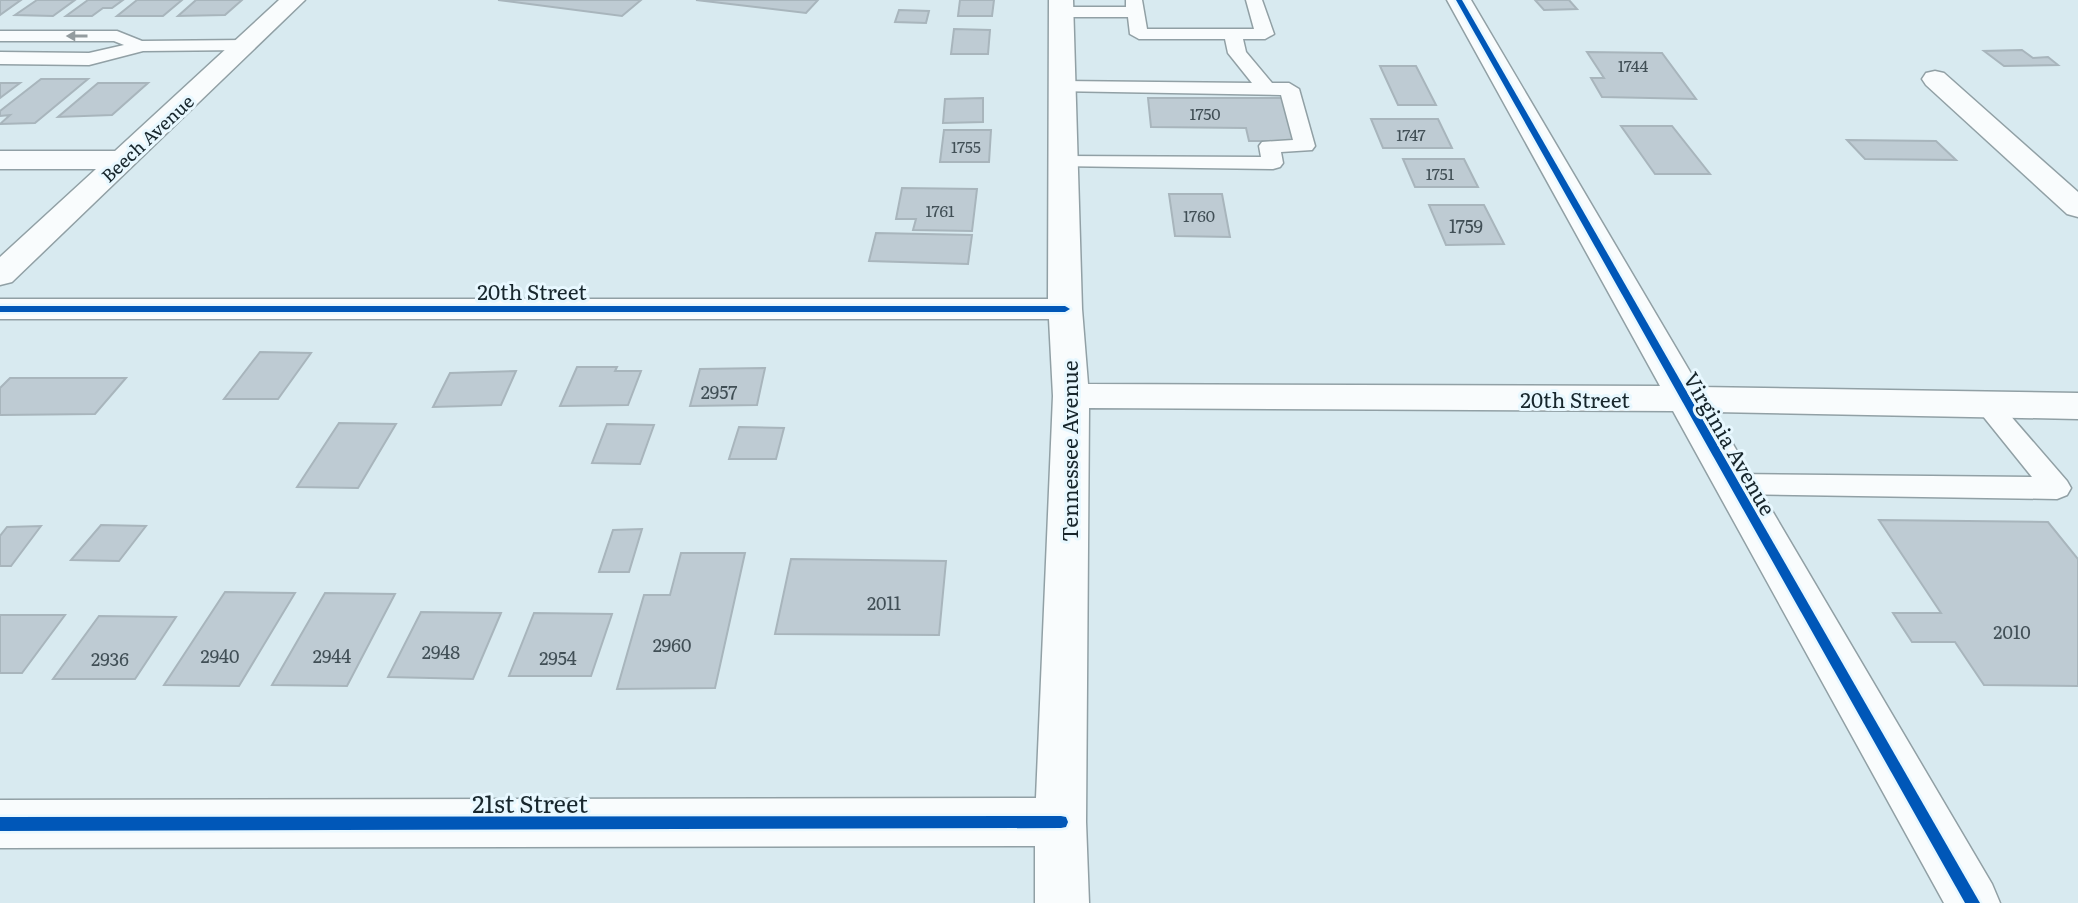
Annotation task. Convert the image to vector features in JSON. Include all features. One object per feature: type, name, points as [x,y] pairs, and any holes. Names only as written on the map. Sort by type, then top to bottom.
[{"type":"street","name":"Beech Avenue","points":[[0,275],[293,0]]},
{"type":"street","name":"Virginia Avenue","points":[[1459,0],[1973,903]]},
{"type":"street","name":"Tennessee Avenue","points":[[1061,6],[1065,309],[1071,396],[1060,822],[1062,903]]},
{"type":"street","points":[[1935,79],[2078,208]]},
{"type":"street","points":[[0,160],[123,160]]},
{"type":"street","name":"20th Street","points":[[0,309],[1065,309]]},
{"type":"street","name":"20th Street","points":[[1071,396],[1684,398],[2078,407]]},
{"type":"street","name":"21st Street","points":[[0,824],[1060,822]]},
{"type":"lane","points":[[1061,6],[1135,6],[1139,34],[1265,34],[1254,0]]},
{"type":"lane","points":[[1233,34],[1237,53],[1267,89]]},
{"type":"lane","points":[[0,36],[117,36],[143,46]]},
{"type":"lane","points":[[0,58],[89,59],[143,46],[247,45]]},
{"type":"lane","points":[[1062,87],[1289,89],[1305,146],[1269,146],[1273,163],[1063,162]]},
{"type":"lane","points":[[1733,484],[2057,488],[1987,405]]},
{"type":"building","points":[[0,0],[21,0],[0,15]]},
{"type":"building","points":[[37,0],[75,0],[53,16],[15,15]]},
{"type":"building","points":[[88,0],[123,0],[92,16],[66,16]]},
{"type":"building","points":[[137,0],[182,0],[163,16],[117,16]]},
{"type":"building","points":[[196,0],[242,0],[225,15],[178,16]]},
{"type":"building","points":[[498,0],[641,0],[622,16]]},
{"type":"building","points":[[696,0],[818,0],[806,13]]},
{"type":"building","points":[[960,0],[994,0],[992,16],[958,16]]},
{"type":"building","points":[[1535,0],[1569,0],[1577,9],[1544,10]]},
{"type":"building","points":[[899,10],[929,11],[926,23],[895,22]]},
{"type":"building","points":[[954,29],[990,30],[988,54],[951,54]]},
{"type":"building","points":[[2022,50],[2033,58],[2048,57],[2058,65],[2004,66],[1984,51]]},
{"type":"building","points":[[1587,52],[1662,53],[1696,99],[1602,97],[1591,78],[1604,78]]},
{"type":"building","points":[[1380,66],[1416,66],[1436,105],[1398,105]]},
{"type":"building","points":[[41,79],[88,79],[35,123],[0,124],[10,115],[0,116],[0,111]]},
{"type":"building","points":[[0,83],[20,83],[0,98]]},
{"type":"building","points":[[98,83],[148,83],[112,115],[58,117]]},
{"type":"building","points":[[983,98],[983,122],[943,123],[945,99]]},
{"type":"building","points":[[1148,98],[1283,98],[1296,141],[1249,141],[1246,128],[1151,127]]},
{"type":"building","points":[[1371,119],[1438,119],[1452,148],[1383,148]]},
{"type":"building","points":[[1621,126],[1672,126],[1710,174],[1655,174]]},
{"type":"building","points":[[944,130],[991,130],[989,162],[940,162]]},
{"type":"building","points":[[1847,140],[1936,141],[1956,160],[1865,159]]},
{"type":"building","points":[[1403,159],[1464,159],[1478,187],[1415,187]]},
{"type":"building","points":[[902,188],[977,189],[972,231],[913,230],[916,219],[896,219]]},
{"type":"building","points":[[1169,194],[1222,194],[1230,237],[1175,236]]},
{"type":"building","points":[[1429,205],[1484,205],[1504,244],[1446,245]]},
{"type":"building","points":[[876,233],[972,235],[968,264],[869,261]]},
{"type":"building","points":[[260,352],[311,353],[278,399],[224,399]]},
{"type":"building","points":[[577,367],[617,367],[615,371],[641,371],[628,405],[560,406]]},
{"type":"building","points":[[765,368],[757,405],[690,406],[700,369]]},
{"type":"building","points":[[516,371],[501,405],[433,407],[450,373]]},
{"type":"building","points":[[10,378],[126,378],[95,414],[0,415],[0,388]]},
{"type":"building","points":[[339,423],[396,424],[358,488],[297,487]]},
{"type":"building","points":[[607,424],[654,425],[640,464],[592,463]]},
{"type":"building","points":[[739,427],[784,428],[776,459],[729,459]]},
{"type":"building","points":[[1879,520],[2048,522],[2078,559],[2078,686],[1984,685],[1955,642],[1912,642],[1893,613],[1941,613]]},
{"type":"building","points":[[101,525],[146,526],[119,561],[71,560]]},
{"type":"building","points":[[41,526],[11,566],[0,566],[0,536],[7,527]]},
{"type":"building","points":[[642,529],[629,572],[599,572],[613,530]]},
{"type":"building","points":[[681,553],[745,553],[715,688],[617,689],[644,595],[670,595]]},
{"type":"building","points":[[791,559],[946,561],[939,635],[775,634]]},
{"type":"building","points":[[225,592],[295,593],[239,686],[164,685]]},
{"type":"building","points":[[325,593],[395,594],[347,686],[272,685]]},
{"type":"building","points":[[421,612],[501,613],[473,679],[388,677]]},
{"type":"building","points":[[534,613],[612,614],[591,676],[509,676]]},
{"type":"building","points":[[0,615],[65,615],[22,673],[0,673]]},
{"type":"building","points":[[99,616],[176,617],[135,679],[53,679]]},
{"type":"cycle path","points":[[1459,0],[1973,903]]},
{"type":"cycle path","points":[[0,309],[1065,309]]},
{"type":"cycle path","points":[[0,824],[1061,822]]}]
